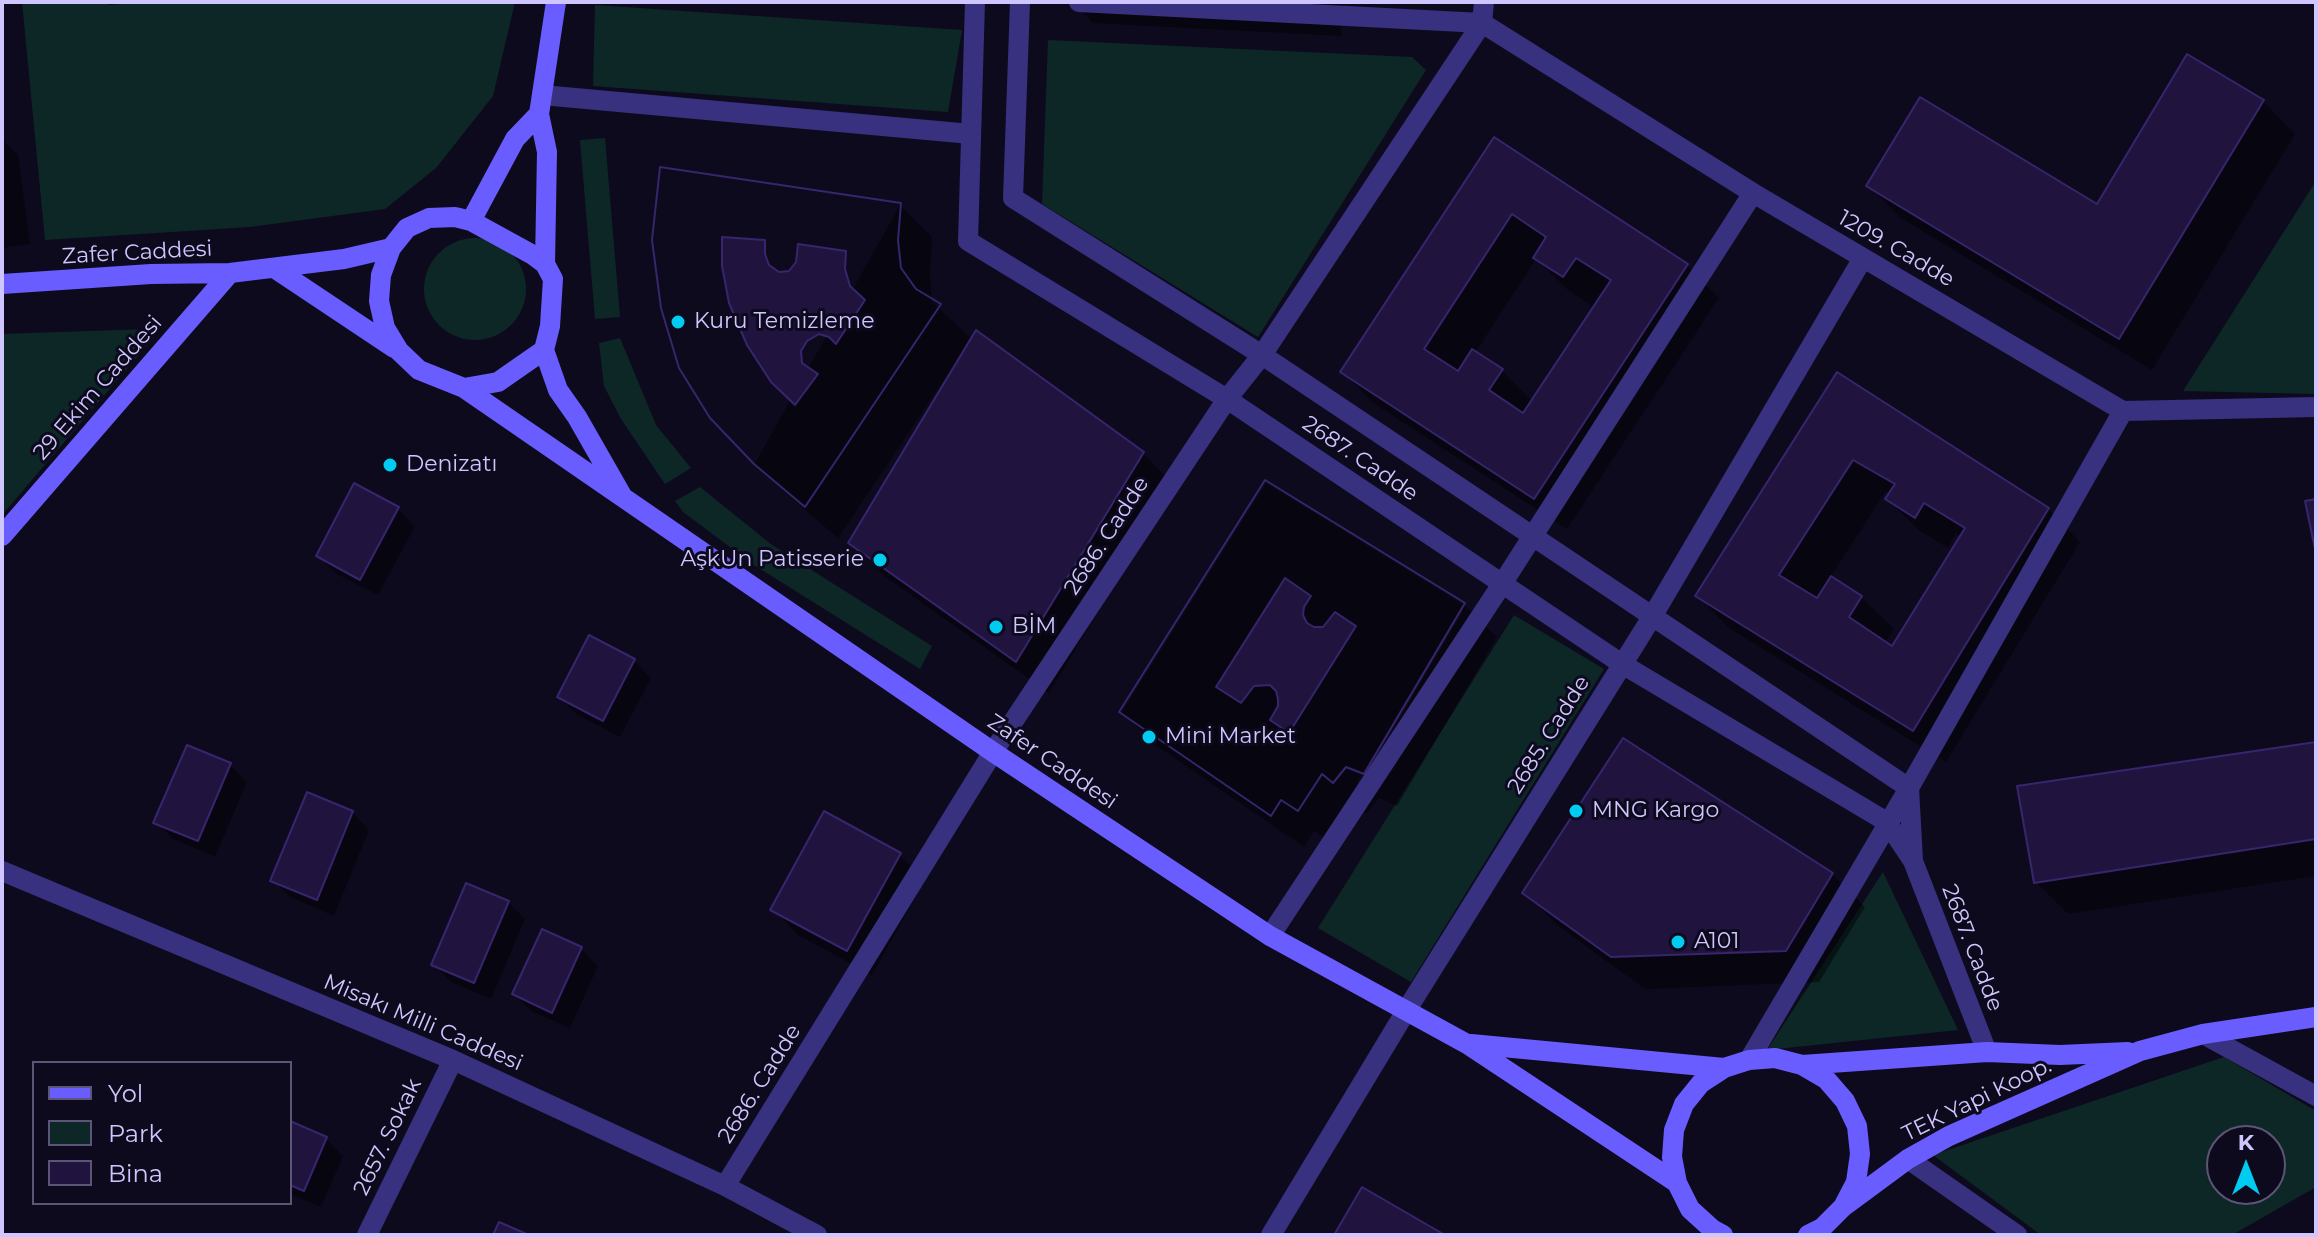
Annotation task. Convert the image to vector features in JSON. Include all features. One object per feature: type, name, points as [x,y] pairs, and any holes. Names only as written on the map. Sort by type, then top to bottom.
[{"type":"main road","points":[[274,268],[399,351],[419,370],[464,388],[498,382],[544,350],[550,326],[553,279],[545,264],[547,152],[540,104],[556,2]]},
{"type":"main road","points":[[471,221],[515,139],[540,104]]},
{"type":"main road","points":[[399,351],[385,328],[379,301],[381,275],[391,248],[407,228],[429,218],[455,217],[471,221],[545,264]]},
{"type":"main road","name":"Zafer Caddesi","points":[[2,284],[151,274],[230,273],[344,259],[391,248]]},
{"type":"main road","name":"29 Ekim Caddesi","points":[[2,536],[230,273]]},
{"type":"main road","name":"Zafer Caddesi","points":[[544,350],[558,390],[623,498]]},
{"type":"main road","name":"Zafer Caddesi","points":[[464,388],[993,752],[1270,936],[1467,1044],[1677,1183]]},
{"type":"main road","points":[[1802,1065],[1987,1052],[2060,1055],[2140,1051],[2203,1034],[2316,1017]]},
{"type":"main road","points":[[1467,1044],[1724,1068]]},
{"type":"main road","name":"TEK Yapi Koop.","points":[[1843,1207],[1908,1159],[1949,1136],[2140,1051]]},
{"type":"main road","points":[[1723,1235],[1690,1209],[1677,1183],[1672,1157],[1674,1130],[1684,1104],[1701,1083],[1724,1068],[1749,1060],[1775,1058],[1802,1065],[1826,1079],[1845,1101],[1857,1126],[1860,1154],[1856,1182],[1843,1207],[1816,1233]]},
{"type":"main road","points":[[1690,1209],[1692,1235]]},
{"type":"street","name":"2687. Cadde","points":[[975,2],[968,241],[1227,399],[1622,664],[1887,822],[1913,861],[1987,1052]]},
{"type":"street","name":"2687. Cadde","points":[[1020,2],[1013,198],[1262,355],[1909,788],[1913,861]]},
{"type":"street","points":[[1079,2],[1482,23]]},
{"type":"street","name":"2686. Cadde","points":[[725,1186],[993,752],[1482,23],[1484,2]]},
{"type":"street","name":"1209. Cadde","points":[[1482,23],[1753,193],[2123,411]]},
{"type":"street","points":[[540,104],[971,134]]},
{"type":"street","points":[[1270,936],[1502,584],[1753,193]]},
{"type":"street","name":"2685. Cadde","points":[[1271,1235],[1406,1011],[1652,617],[1863,258]]},
{"type":"street","points":[[1749,1060],[1909,788],[2123,411],[2316,407]]},
{"type":"street","name":"Misakı Milli Caddesi","points":[[2,871],[453,1060],[725,1186],[817,1235]]},
{"type":"street","points":[[2203,1034],[2316,1096]]},
{"type":"street","name":"2657. Sokak","points":[[367,1235],[453,1060]]},
{"type":"street","points":[[1908,1159],[2017,1235]]},
{"type":"green space","points":[[22,2],[107,2],[109,5],[146,2],[515,2],[493,96],[436,168],[385,209],[250,227],[45,240]]},
{"type":"green space","points":[[595,5],[962,30],[948,112],[593,86]]},
{"type":"green space","points":[[1048,40],[1412,57],[1426,70],[1258,337],[1042,204]]},
{"type":"green space","points":[[605,138],[620,317],[595,319],[580,140]]},
{"type":"green space","points":[[2316,181],[2316,394],[2183,391]]},
{"type":"green space","points":[[475,238],[494,242],[511,253],[522,270],[526,289],[522,308],[511,325],[494,336],[475,340],[456,336],[439,325],[428,308],[424,289],[428,270],[439,253],[456,242]]},
{"type":"green space","points":[[150,329],[154,337],[2,515],[2,334]]},
{"type":"green space","points":[[620,338],[656,425],[691,468],[665,484],[621,419],[604,386],[599,343]]},
{"type":"green space","points":[[700,487],[772,545],[932,646],[920,669],[754,565],[683,512],[675,501]]},
{"type":"green space","points":[[1514,615],[1604,669],[1411,982],[1318,928]]},
{"type":"green space","points":[[1883,872],[1958,1030],[1767,1050]]},
{"type":"green space","points":[[2224,1057],[2316,1111],[2316,1187],[2286,1204],[2286,1125],[2206,1125],[2206,1205],[2284,1205],[2232,1235],[2041,1235],[1933,1155]]},
{"type":"building","points":[[2187,54],[2264,100],[2119,339],[1866,186],[1920,97],[2097,204]]},
{"type":"building","points":[[1494,137],[1688,264],[1534,499],[1340,372]],"holes":[[[1512,214],[1546,237],[1533,258],[1563,277],[1576,258],[1611,280],[1523,413],[1489,390],[1503,369],[1472,349],[1458,371],[1424,349]]]},
{"type":"building","points":[[660,167],[901,203],[898,240],[901,268],[916,289],[941,304],[805,507],[754,464],[710,418],[679,368],[661,308],[652,240]],"holes":[[[722,237],[765,240],[769,265],[779,272],[789,271],[796,262],[798,244],[846,251],[845,269],[850,286],[865,300],[836,344],[829,337],[819,334],[807,341],[801,351],[802,363],[818,374],[795,405],[771,382],[747,345],[729,303],[722,266]]]},
{"type":"building","points":[[660,167],[901,203],[898,240],[901,268],[916,289],[941,304],[805,507],[754,464],[710,418],[679,368],[661,308],[652,240]]},
{"type":"building","points":[[976,330],[1144,452],[1016,662],[848,543]]},
{"type":"building","points":[[1837,372],[2049,508],[1913,731],[1695,596]],"holes":[[[1853,460],[1895,484],[1885,499],[1915,518],[1924,503],[1965,528],[1892,646],[1849,617],[1862,596],[1831,576],[1817,598],[1779,575]]]},
{"type":"building","points":[[1265,480],[1465,603],[1364,774],[1346,767],[1333,783],[1322,774],[1298,811],[1281,800],[1271,816],[1119,712]],"holes":[[[1285,578],[1311,596],[1304,607],[1303,615],[1307,623],[1323,627],[1335,612],[1356,626],[1289,733],[1270,720],[1278,706],[1276,691],[1270,685],[1254,686],[1241,703],[1216,687]]]},
{"type":"building","points":[[1265,480],[1465,603],[1364,774],[1346,767],[1333,783],[1322,774],[1298,811],[1281,800],[1271,816],[1119,712]]},
{"type":"building","points":[[354,483],[399,507],[360,580],[316,556]]},
{"type":"building","points":[[2316,499],[2316,554],[2305,501]]},
{"type":"building","points":[[589,635],[635,659],[603,721],[557,697]]},
{"type":"building","points":[[1623,738],[1833,873],[1786,951],[1611,957],[1522,893]]},
{"type":"building","points":[[2316,742],[2316,839],[2034,883],[2017,786]]},
{"type":"building","points":[[187,745],[231,763],[198,841],[153,823]]},
{"type":"building","points":[[307,792],[353,811],[317,900],[270,881]]},
{"type":"building","points":[[824,811],[901,853],[847,951],[770,910]]},
{"type":"building","points":[[466,883],[509,901],[474,983],[431,965]]},
{"type":"building","points":[[542,929],[582,947],[552,1013],[512,994]]},
{"type":"building","points":[[292,1122],[327,1137],[304,1191],[292,1186]]},
{"type":"building","points":[[1362,1187],[1445,1235],[1334,1235]]},
{"type":"building","points":[[499,1222],[529,1235],[493,1235]]},
{"type":"place","name":"Kuru Temizleme","points":[[678,322]]},
{"type":"place","name":"Denizatı","points":[[390,465]]},
{"type":"place","name":"AşkUn Patisserie","points":[[880,560]]},
{"type":"place","name":"BİM","points":[[996,627]]},
{"type":"place","name":"Mini Market","points":[[1149,737]]},
{"type":"place","name":"MNG Kargo","points":[[1576,811]]},
{"type":"place","name":"A101","points":[[1678,942]]}]
